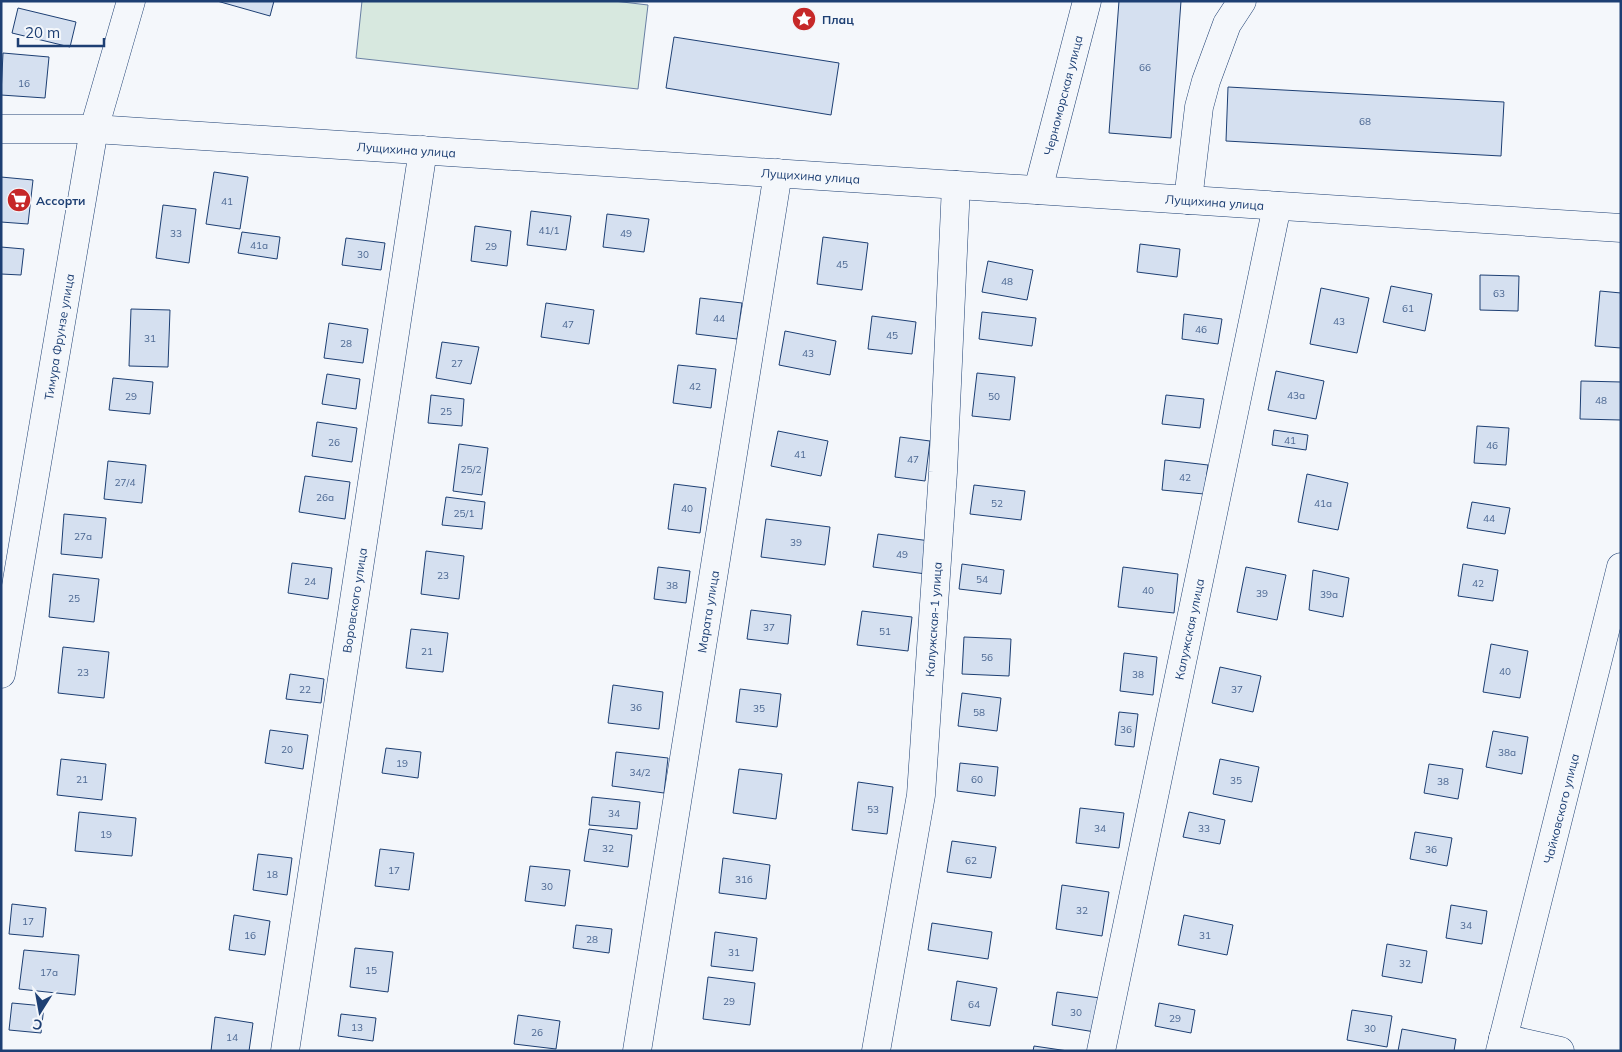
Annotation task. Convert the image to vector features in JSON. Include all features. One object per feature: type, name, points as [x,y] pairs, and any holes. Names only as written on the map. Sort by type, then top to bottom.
[{"type":"street","name":"Тимура Фрунзе улица","points":[[1,674],[94,129],[130,1]]},
{"type":"street","name":"Черноморская улица","points":[[1038,190],[1088,1]]},
{"type":"street","points":[[1188,200],[1199,107],[1206,81],[1227,24],[1242,1]]},
{"type":"street","name":"Лущихина улица","points":[[1,129],[94,129],[1621,228]]},
{"type":"street","name":"Воровского улица","points":[[285,1051],[423,150]]},
{"type":"street","name":"Марата улица","points":[[637,1051],[778,173]]},
{"type":"street","name":"Калужская-1 улица","points":[[876,1051],[921,795],[943,472],[956,185]]},
{"type":"street","name":"Калужская улица","points":[[1101,1051],[1277,206]]},
{"type":"street","name":"Чайковского улица","points":[[1502,1044],[1621,567]]},
{"type":"street","points":[[1502,1044],[1560,1051]]},
{"type":"shaded area","points":[[362,1],[614,1],[648,5],[638,89],[356,58]]},
{"type":"building","points":[[217,1],[274,1],[270,16]]},
{"type":"building","points":[[1119,1],[1181,1],[1171,138],[1109,133]]},
{"type":"building","points":[[18,8],[76,22],[70,47],[12,33]]},
{"type":"building","points":[[674,37],[839,63],[831,115],[666,88]]},
{"type":"building","points":[[3,53],[49,57],[45,98],[1,95]]},
{"type":"building","points":[[1228,87],[1504,102],[1501,156],[1226,141]]},
{"type":"building","points":[[214,172],[248,177],[240,229],[206,224]]},
{"type":"building","points":[[1,177],[33,180],[28,224],[1,222]]},
{"type":"building","points":[[163,205],[196,209],[189,263],[156,258]]},
{"type":"building","points":[[531,211],[571,216],[566,250],[527,245]]},
{"type":"building","points":[[607,214],[649,219],[644,252],[603,247]]},
{"type":"building","points":[[475,226],[511,231],[507,266],[471,261]]},
{"type":"building","points":[[242,232],[280,237],[277,259],[238,253]]},
{"type":"building","points":[[823,237],[868,243],[862,290],[817,284]]},
{"type":"building","points":[[346,238],[385,243],[381,270],[342,265]]},
{"type":"building","points":[[1140,244],[1180,249],[1177,277],[1137,272]]},
{"type":"building","points":[[1,247],[24,249],[21,275],[1,274]]},
{"type":"building","points":[[988,261],[1033,270],[1027,300],[982,292]]},
{"type":"building","points":[[1480,275],[1519,276],[1518,311],[1480,310]]},
{"type":"building","points":[[1391,286],[1432,294],[1425,331],[1383,322]]},
{"type":"building","points":[[1321,288],[1369,298],[1357,353],[1310,344]]},
{"type":"building","points":[[1600,291],[1621,293],[1621,348],[1595,346]]},
{"type":"building","points":[[700,298],[742,303],[737,339],[696,334]]},
{"type":"building","points":[[546,303],[594,310],[589,344],[541,337]]},
{"type":"building","points":[[131,309],[170,310],[168,367],[129,366]]},
{"type":"building","points":[[982,312],[1036,318],[1032,346],[979,339]]},
{"type":"building","points":[[1184,314],[1222,319],[1218,344],[1182,339]]},
{"type":"building","points":[[872,316],[916,322],[912,354],[868,349]]},
{"type":"building","points":[[329,323],[368,329],[363,363],[324,358]]},
{"type":"building","points":[[785,331],[836,341],[830,375],[779,365]]},
{"type":"building","points":[[442,342],[479,347],[471,384],[436,378]]},
{"type":"building","points":[[678,365],[716,369],[711,408],[673,403]]},
{"type":"building","points":[[1276,371],[1324,381],[1316,419],[1268,410]]},
{"type":"building","points":[[977,373],[1015,377],[1010,420],[972,416]]},
{"type":"building","points":[[327,374],[360,379],[356,409],[322,404]]},
{"type":"building","points":[[113,378],[153,382],[150,414],[109,410]]},
{"type":"building","points":[[1581,381],[1621,382],[1621,420],[1580,419]]},
{"type":"building","points":[[431,395],[464,399],[462,426],[428,423]]},
{"type":"building","points":[[1166,395],[1204,399],[1200,428],[1162,424]]},
{"type":"building","points":[[317,422],[357,428],[352,462],[312,456]]},
{"type":"building","points":[[1477,426],[1509,428],[1506,465],[1474,463]]},
{"type":"building","points":[[1274,430],[1308,435],[1306,450],[1272,445]]},
{"type":"building","points":[[778,431],[828,441],[821,476],[771,466]]},
{"type":"building","points":[[900,437],[930,441],[925,481],[895,477]]},
{"type":"building","points":[[459,444],[488,448],[482,495],[453,491]]},
{"type":"building","points":[[1165,460],[1208,465],[1204,494],[1162,490]]},
{"type":"building","points":[[108,461],[146,465],[142,503],[104,499]]},
{"type":"building","points":[[1307,474],[1348,483],[1338,530],[1298,522]]},
{"type":"building","points":[[305,476],[350,482],[345,519],[299,512]]},
{"type":"building","points":[[674,484],[706,488],[700,533],[668,529]]},
{"type":"building","points":[[974,485],[1025,491],[1021,520],[970,514]]},
{"type":"building","points":[[446,497],[485,502],[482,529],[442,525]]},
{"type":"building","points":[[1472,502],[1510,508],[1505,534],[1467,528]]},
{"type":"building","points":[[64,514],[106,518],[102,558],[61,554]]},
{"type":"building","points":[[766,519],[830,527],[825,565],[761,557]]},
{"type":"building","points":[[878,534],[930,541],[926,574],[873,567]]},
{"type":"building","points":[[426,551],[464,556],[459,599],[421,594]]},
{"type":"building","points":[[292,563],[332,568],[328,599],[288,593]]},
{"type":"building","points":[[962,564],[1004,570],[1001,594],[959,589]]},
{"type":"building","points":[[1463,564],[1498,570],[1493,601],[1458,596]]},
{"type":"building","points":[[658,567],[690,571],[686,603],[654,599]]},
{"type":"building","points":[[1123,567],[1178,574],[1174,613],[1118,607]]},
{"type":"building","points":[[1246,567],[1286,575],[1277,620],[1237,612]]},
{"type":"building","points":[[1313,570],[1349,578],[1343,617],[1309,610]]},
{"type":"building","points":[[53,574],[99,579],[94,622],[49,617]]},
{"type":"building","points":[[751,610],[791,615],[788,644],[747,639]]},
{"type":"building","points":[[862,611],[912,617],[908,651],[857,645]]},
{"type":"building","points":[[411,629],[448,633],[443,672],[406,668]]},
{"type":"building","points":[[964,637],[1011,639],[1009,676],[962,674]]},
{"type":"building","points":[[1491,644],[1528,651],[1520,698],[1483,692]]},
{"type":"building","points":[[63,647],[109,652],[104,698],[58,693]]},
{"type":"building","points":[[1124,653],[1157,657],[1153,695],[1120,691]]},
{"type":"building","points":[[1220,667],[1261,676],[1253,712],[1212,703]]},
{"type":"building","points":[[290,674],[324,679],[321,703],[286,699]]},
{"type":"building","points":[[613,685],[663,692],[659,729],[608,723]]},
{"type":"building","points":[[740,689],[781,694],[777,727],[736,722]]},
{"type":"building","points":[[962,693],[1001,698],[997,731],[958,726]]},
{"type":"building","points":[[1119,712],[1138,714],[1134,747],[1115,745]]},
{"type":"building","points":[[270,730],[308,735],[303,769],[265,763]]},
{"type":"building","points":[[1493,731],[1528,737],[1522,774],[1486,767]]},
{"type":"building","points":[[386,748],[421,752],[418,778],[382,773]]},
{"type":"building","points":[[616,752],[668,758],[664,793],[612,786]]},
{"type":"building","points":[[61,759],[106,764],[102,800],[57,795]]},
{"type":"building","points":[[1220,759],[1259,767],[1252,802],[1213,794]]},
{"type":"building","points":[[960,763],[998,767],[995,796],[957,791]]},
{"type":"building","points":[[1429,764],[1463,769],[1458,799],[1424,793]]},
{"type":"building","points":[[739,769],[782,774],[776,819],[733,813]]},
{"type":"building","points":[[858,782],[893,787],[887,834],[852,830]]},
{"type":"building","points":[[592,797],[640,802],[637,829],[589,825]]},
{"type":"building","points":[[1080,808],[1124,813],[1119,848],[1076,843]]},
{"type":"building","points":[[79,812],[136,818],[132,856],[75,851]]},
{"type":"building","points":[[1189,812],[1225,820],[1220,844],[1183,837]]},
{"type":"building","points":[[589,829],[632,835],[628,867],[584,861]]},
{"type":"building","points":[[1415,832],[1452,838],[1447,866],[1410,859]]},
{"type":"building","points":[[952,841],[996,847],[991,878],[947,872]]},
{"type":"building","points":[[380,849],[414,853],[409,890],[375,886]]},
{"type":"building","points":[[258,854],[292,858],[287,895],[253,890]]},
{"type":"building","points":[[723,858],[770,865],[766,899],[719,893]]},
{"type":"building","points":[[530,866],[570,870],[565,906],[525,901]]},
{"type":"building","points":[[1062,885],[1109,892],[1102,936],[1056,929]]},
{"type":"building","points":[[12,904],[46,908],[43,937],[9,934]]},
{"type":"building","points":[[1451,905],[1487,911],[1482,944],[1446,938]]},
{"type":"building","points":[[234,915],[270,921],[265,955],[229,950]]},
{"type":"building","points":[[1184,915],[1233,925],[1227,955],[1178,945]]},
{"type":"building","points":[[932,923],[992,932],[988,959],[928,950]]},
{"type":"building","points":[[576,925],[612,929],[609,953],[573,948]]},
{"type":"building","points":[[715,932],[757,938],[753,971],[711,966]]},
{"type":"building","points":[[1387,944],[1427,951],[1422,983],[1382,976]]},
{"type":"building","points":[[355,948],[393,952],[388,992],[350,987]]},
{"type":"building","points":[[24,950],[79,955],[75,995],[19,989]]},
{"type":"building","points":[[708,977],[755,983],[750,1025],[703,1019]]},
{"type":"building","points":[[957,981],[997,988],[990,1026],[951,1020]]},
{"type":"building","points":[[1057,992],[1100,998],[1095,1032],[1052,1025]]},
{"type":"building","points":[[12,1003],[44,1006],[41,1033],[9,1030]]},
{"type":"building","points":[[1159,1003],[1195,1010],[1191,1033],[1155,1026]]},
{"type":"building","points":[[1352,1010],[1392,1016],[1387,1047],[1347,1040]]},
{"type":"building","points":[[341,1014],[376,1018],[373,1041],[338,1036]]},
{"type":"building","points":[[518,1015],[560,1021],[556,1049],[514,1044]]},
{"type":"building","points":[[215,1017],[253,1023],[249,1051],[211,1051]]},
{"type":"building","points":[[1402,1029],[1456,1039],[1454,1051],[1398,1051]]},
{"type":"building","points":[[1034,1046],[1068,1051],[1033,1051]]},
{"type":"place","name":"Плац","points":[[804,19]]},
{"type":"place","name":"Ассорти","points":[[19,200]]}]
